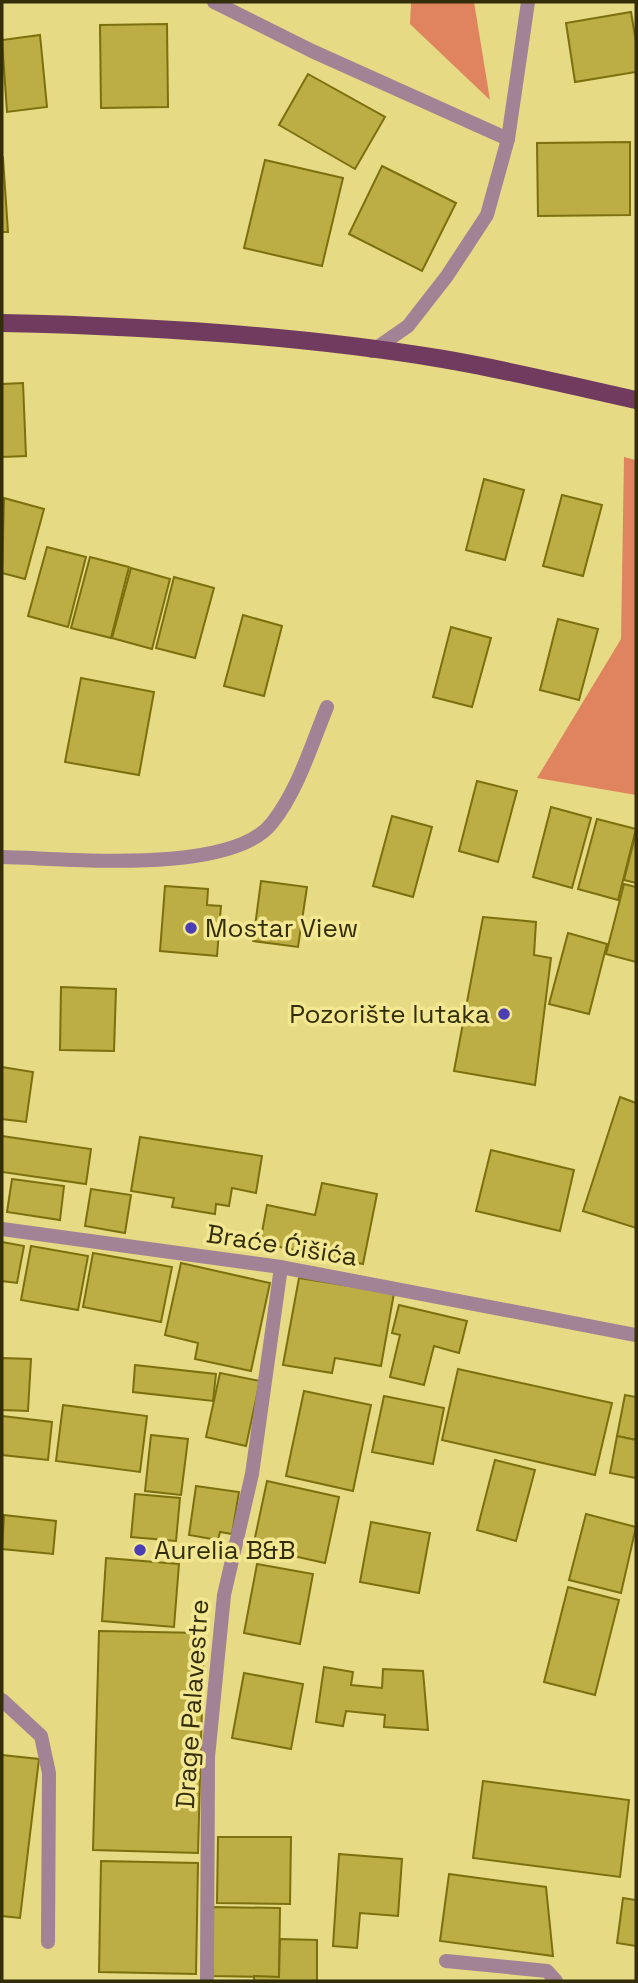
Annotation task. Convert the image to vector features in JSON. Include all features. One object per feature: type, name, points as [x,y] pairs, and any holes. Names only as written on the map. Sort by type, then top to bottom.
[{"type":"main road","points":[[2,323],[123,327],[443,359],[636,400]]},
{"type":"street","points":[[214,2],[312,51],[508,139]]},
{"type":"street","points":[[372,351],[408,326],[447,276],[487,215],[508,139],[528,2]]},
{"type":"street","points":[[2,857],[181,860],[239,846],[271,825],[294,787],[327,707]]},
{"type":"street","name":"Braće Ćišića","points":[[2,1229],[281,1267],[636,1335]]},
{"type":"street","name":"Drage Palavestre","points":[[207,1981],[208,1757],[223,1595],[252,1474],[281,1267]]},
{"type":"street","points":[[2,1700],[41,1736],[49,1773],[48,1942]]},
{"type":"street","points":[[446,1961],[547,1971],[556,1981]]},
{"type":"shaded area","points":[[411,2],[474,2],[490,100],[410,24]]},
{"type":"shaded area","points":[[624,457],[636,460],[636,795],[537,778],[621,639]]},
{"type":"building","points":[[631,12],[636,42],[636,72],[575,82],[566,23]]},
{"type":"building","points":[[167,24],[168,107],[101,108],[100,25]]},
{"type":"building","points":[[40,35],[47,107],[7,112],[2,40]]},
{"type":"building","points":[[308,74],[385,117],[355,169],[279,125]]},
{"type":"building","points":[[630,142],[630,215],[538,216],[537,143]]},
{"type":"building","points":[[3,158],[8,232],[2,232]]},
{"type":"building","points":[[265,160],[343,178],[322,266],[244,248]]},
{"type":"building","points":[[382,166],[456,203],[422,271],[349,234]]},
{"type":"building","points":[[23,383],[26,456],[2,457],[2,384]]},
{"type":"building","points":[[484,479],[524,490],[505,560],[466,550]]},
{"type":"building","points":[[562,495],[602,505],[583,576],[543,566]]},
{"type":"building","points":[[4,498],[44,509],[25,579],[2,573]]},
{"type":"building","points":[[47,547],[86,557],[68,627],[28,616]]},
{"type":"building","points":[[90,557],[129,567],[111,638],[71,628]]},
{"type":"building","points":[[131,568],[170,579],[152,649],[112,638]]},
{"type":"building","points":[[174,577],[214,588],[195,658],[156,648]]},
{"type":"building","points":[[243,615],[282,626],[264,696],[224,686]]},
{"type":"building","points":[[558,619],[598,629],[579,700],[540,690]]},
{"type":"building","points":[[451,627],[491,638],[472,707],[433,697]]},
{"type":"building","points":[[81,678],[154,692],[139,775],[65,762]]},
{"type":"building","points":[[477,781],[517,791],[498,862],[459,851]]},
{"type":"building","points":[[551,807],[591,818],[572,888],[533,877]]},
{"type":"building","points":[[392,816],[432,827],[413,897],[373,886]]},
{"type":"building","points":[[597,819],[636,829],[618,900],[578,889]]},
{"type":"building","points":[[636,832],[636,883],[624,880]]},
{"type":"building","points":[[261,881],[307,887],[298,947],[253,941]]},
{"type":"building","points":[[624,884],[636,887],[636,962],[606,954]]},
{"type":"building","name":"Mostar View","points":[[165,886],[208,889],[207,905],[221,906],[217,956],[160,951]]},
{"type":"building","name":"Pozorište lutaka","points":[[483,917],[536,922],[534,955],[551,958],[535,1085],[454,1071]]},
{"type":"building","points":[[568,933],[607,944],[589,1014],[549,1004]]},
{"type":"building","points":[[61,987],[116,989],[114,1051],[60,1050]]},
{"type":"building","points":[[2,1067],[33,1072],[26,1122],[2,1119]]},
{"type":"building","points":[[620,1097],[636,1103],[636,1228],[583,1211]]},
{"type":"building","points":[[2,1136],[91,1149],[86,1184],[2,1172]]},
{"type":"building","points":[[140,1137],[262,1156],[256,1193],[232,1188],[229,1206],[216,1204],[215,1214],[172,1207],[174,1198],[131,1191]]},
{"type":"building","points":[[491,1150],[574,1170],[560,1231],[476,1211]]},
{"type":"building","points":[[12,1179],[64,1186],[60,1220],[7,1212]]},
{"type":"building","points":[[322,1183],[377,1194],[363,1264],[260,1243],[267,1205],[315,1215]]},
{"type":"building","points":[[91,1189],[131,1195],[125,1233],[85,1226]]},
{"type":"building","points":[[2,1242],[24,1246],[17,1283],[2,1281]]},
{"type":"building","points":[[31,1246],[88,1256],[78,1310],[21,1300]]},
{"type":"building","points":[[93,1253],[172,1267],[161,1322],[83,1307]]},
{"type":"building","points":[[181,1263],[270,1283],[251,1371],[195,1359],[198,1343],[165,1335]]},
{"type":"building","points":[[299,1278],[394,1293],[381,1366],[335,1358],[332,1373],[283,1365]]},
{"type":"building","points":[[399,1305],[467,1321],[459,1353],[434,1346],[424,1385],[390,1377],[400,1335],[392,1333]]},
{"type":"building","points":[[2,1358],[31,1359],[28,1411],[2,1410]]},
{"type":"building","points":[[135,1365],[216,1374],[213,1401],[133,1392]]},
{"type":"building","points":[[458,1369],[612,1403],[595,1475],[442,1440]]},
{"type":"building","points":[[220,1373],[260,1381],[246,1446],[206,1437]]},
{"type":"building","points":[[304,1391],[371,1405],[353,1491],[286,1476]]},
{"type":"building","points":[[625,1395],[636,1397],[636,1440],[617,1436]]},
{"type":"building","points":[[384,1396],[444,1408],[433,1464],[372,1452]]},
{"type":"building","points":[[63,1405],[147,1416],[140,1472],[56,1461]]},
{"type":"building","points":[[2,1416],[52,1422],[48,1460],[2,1455]]},
{"type":"building","points":[[151,1435],[188,1439],[181,1495],[145,1491]]},
{"type":"building","points":[[617,1436],[636,1440],[636,1478],[610,1473]]},
{"type":"building","points":[[495,1460],[535,1470],[516,1541],[477,1530]]},
{"type":"building","points":[[267,1481],[339,1497],[325,1563],[253,1547]]},
{"type":"building","points":[[196,1486],[239,1492],[232,1534],[220,1532],[218,1540],[189,1535]]},
{"type":"building","points":[[135,1494],[180,1498],[176,1541],[131,1537]]},
{"type":"building","points":[[586,1514],[636,1527],[621,1593],[569,1580]]},
{"type":"building","points":[[4,1515],[56,1521],[53,1554],[2,1549]]},
{"type":"building","points":[[371,1522],[430,1533],[419,1593],[360,1582]]},
{"type":"building","points":[[106,1558],[179,1564],[174,1627],[102,1621]]},
{"type":"building","points":[[257,1564],[313,1574],[300,1644],[244,1633]]},
{"type":"building","points":[[568,1587],[619,1600],[595,1695],[544,1682]]},
{"type":"building","points":[[99,1631],[204,1633],[198,1853],[93,1850]]},
{"type":"building","points":[[324,1667],[353,1672],[351,1685],[382,1688],[383,1669],[423,1671],[428,1730],[384,1727],[385,1715],[346,1711],[343,1726],[316,1722]]},
{"type":"building","points":[[244,1673],[303,1684],[291,1749],[232,1738]]},
{"type":"building","points":[[2,1755],[39,1759],[20,1918],[2,1916]]},
{"type":"building","points":[[483,1781],[629,1800],[620,1877],[473,1858]]},
{"type":"building","points":[[218,1837],[291,1837],[290,1904],[217,1903]]},
{"type":"building","points":[[339,1854],[402,1859],[398,1916],[360,1913],[357,1948],[333,1946]]},
{"type":"building","points":[[101,1861],[198,1863],[196,1974],[99,1972]]},
{"type":"building","points":[[449,1874],[546,1887],[553,1956],[440,1941]]},
{"type":"building","points":[[623,1898],[636,1900],[636,1946],[617,1943]]},
{"type":"building","points":[[211,1907],[280,1908],[279,1977],[211,1976]]},
{"type":"building","points":[[280,1939],[317,1940],[317,1981],[254,1981],[254,1976],[279,1977]]},
{"type":"place","name":"Mostar View","points":[[191,928]]},
{"type":"place","name":"Pozorište lutaka","points":[[504,1014]]},
{"type":"place","name":"Aurelia B&B","points":[[140,1550]]}]
